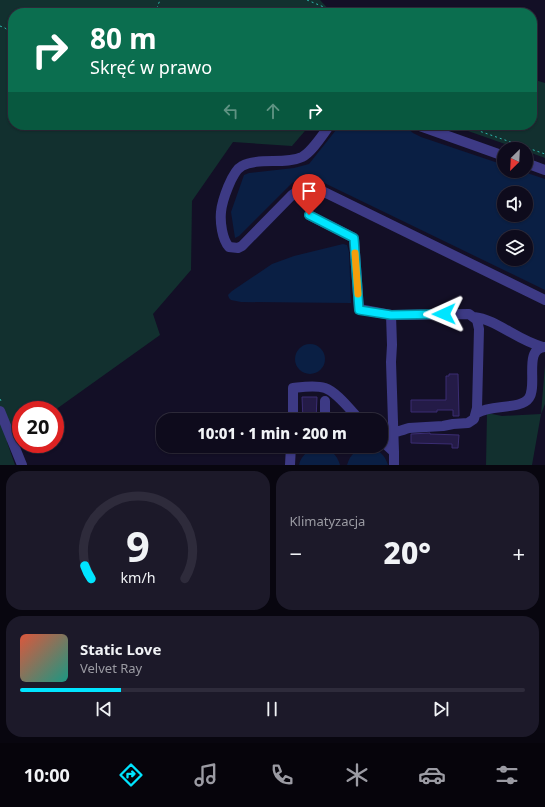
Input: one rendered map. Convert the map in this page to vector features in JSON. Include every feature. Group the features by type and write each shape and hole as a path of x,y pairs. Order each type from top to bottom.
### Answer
{"street":[{"path":"326,130 303,156 292,160 245,164 237,169 232,177 221,213 225,239 229,247 238,248 242,246 292,194 300,189 310,187 320,190 545,300"},
{"path":"431,130 497,154"},
{"path":"533,166 545,170"},
{"path":"309,215 354,238 359,310 391,315 469,314 487,321 524,341 544,347"},
{"path":"391,315 394,465"},
{"path":"388,435 414,427 468,423 474,419 477,413 479,329 477,320 474,317"},
{"path":"477,413 489,408 517,405 526,402 529,399 532,387 533,356 537,349 544,347"},
{"path":"293,413 293,388 311,386 322,387 330,390 352,413"},
{"path":"324,413 325,401"},
{"path":"0,411 22,465"},
{"path":"388,446 394,452"},
{"path":"290,465 291,453"}],"path":[{"path":"307,0 326,8"},
{"path":"476,130 545,154"}],"green space":[{"path":"0,0 320,0 327,8 8,8 8,130 306,130 292,146 233,142 192,201 191,270 153,314 160,335 64,404 64,401 12,401 12,439 7,442 15,465 0,465"},
{"path":"537,81 545,83 545,158 533,154 533,142 499,142 465,130 537,130"},
{"path":"545,365 545,404 541,414"},
{"path":"487,413 502,416 541,414 532,465 486,465"}],"water":[{"path":"336,130 410,130 421,137 497,163 497,178 533,178 533,175 545,179 545,290 312,177 292,183 239,236 235,238 231,212 244,175 249,173 294,168 309,164"},
{"path":"343,244 347,245 349,252 351,303 241,302 231,300 229,298 228,295 232,291 272,264 294,256"},
{"path":"310,344 321,348 325,359 321,370 310,374 299,370 295,359 299,348"},
{"path":"332,453 337,457 340,465 299,465 305,454"},
{"path":"354,453 381,453 388,465 347,465"}],"building":[{"path":"449,374 458,374 459,416 453,416 453,410 437,410 437,412 411,412 411,400 446,400 446,376 449,376"},
{"path":"302,397 317,397 316,413 303,413"},
{"path":"430,433 459,435 458,448 452,448 452,444 411,443 411,434"}],"slow traffic":[{"path":"355,253 358,294"}],"route":[{"path":"309,215 354,238 359,310 391,315 444,314"}]}
